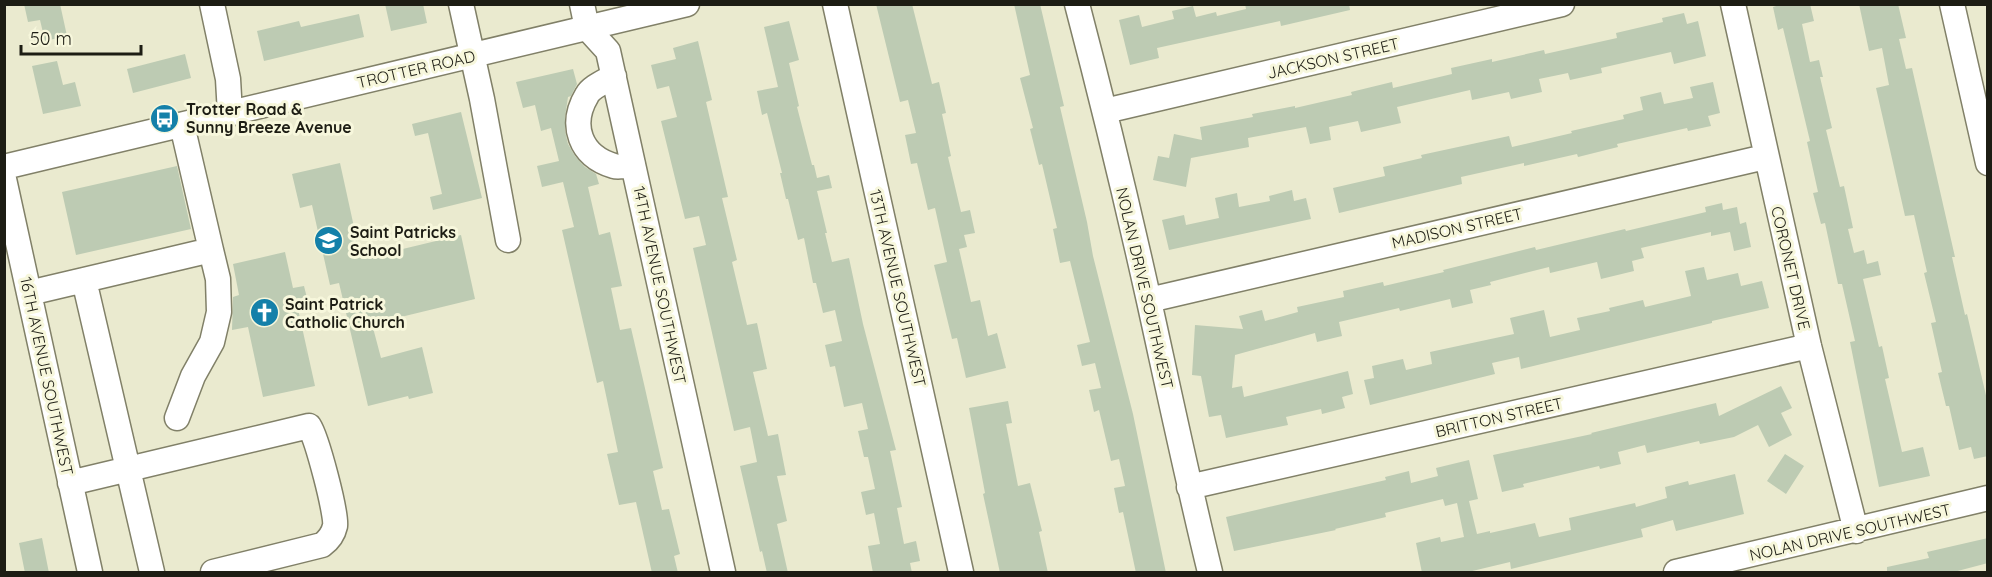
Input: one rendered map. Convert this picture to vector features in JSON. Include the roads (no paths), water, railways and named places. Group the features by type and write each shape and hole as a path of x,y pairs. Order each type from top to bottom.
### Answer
{"street":[{"path":"212,4 228,79 230,114"},
{"path":"461,4 508,240"},
{"path":"582,4 587,28"},
{"name":"TROTTER ROAD","path":"4,167 687,4"},
{"name":"13TH AVENUE SOUTHWEST","path":"835,4 961,573"},
{"name":"NOLAN DRIVE SOUTHWEST","path":"1077,4 1105,111 1210,573"},
{"name":"JACKSON STREET","path":"1105,111 1562,4"},
{"name":"CORONET DRIVE","path":"1733,4 1809,346 1856,531"},
{"path":"1952,4 1988,163"},
{"name":"14TH AVENUE SOUTHWEST","path":"587,28 608,51 723,573"},
{"path":"614,76 587,93 577,121 583,145 592,153 616,167 633,164"},
{"path":"177,418 193,376 212,342 219,312 218,279 182,125"},
{"name":"MADISON STREET","path":"1149,300 1766,157"},
{"name":"16TH AVENUE SOUTHWEST","path":"4,179 90,573"},
{"path":"29,293 212,250"},
{"path":"84,280 152,573"},
{"name":"BRITTON STREET","path":"1189,487 1809,346"},
{"path":"70,483 309,426 314,433 323,464 336,524 332,537 322,545 213,573"},
{"name":"NOLAN DRIVE SOUTHWEST","path":"1676,573 1988,498"}],"place":[{"name":"Trotter Road & Sunny Breeze Avenue","path":"165,118"},
{"name":"Saint Patricks School","path":"329,241"},
{"name":"Saint Patrick Catholic Church","path":"264,313"}]}
